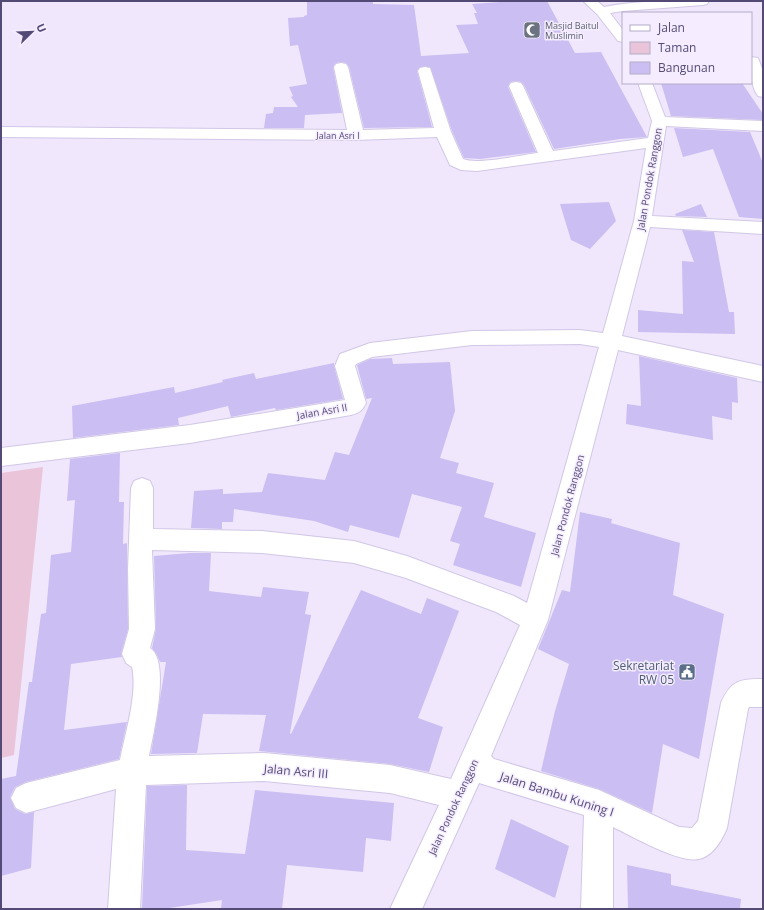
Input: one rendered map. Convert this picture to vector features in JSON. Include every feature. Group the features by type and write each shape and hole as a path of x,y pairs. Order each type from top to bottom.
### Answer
{"street":[{"path":"589,1 601,11 622,37"},
{"path":"601,11 623,7 703,1"},
{"path":"753,61 763,93"},
{"path":"341,67 356,135"},
{"path":"425,71 443,132 456,162 461,165 477,166 547,156 657,132 763,126"},
{"name":"Jalan Pondok Ranggon","path":"406,909 459,796 536,620 643,221 657,132 645,84"},
{"path":"516,86 547,156"},
{"name":"Jalan Asri I","path":"1,132 356,135 443,132"},
{"path":"643,221 763,228"},
{"name":"Jalan Asri II","path":"1,457 190,434 351,407 356,403 356,399 345,366 347,359 370,350 472,338 580,337 611,341"},
{"path":"611,341 763,374"},
{"path":"124,909 132,771 144,709 147,679 143,659 135,654 142,629 140,569 142,488"},
{"path":"141,539 262,542 354,552 407,567 506,604 536,620"},
{"name":"Jalan Bambu Kuning I","path":"475,760 486,771 599,805 678,842 699,844 712,828 735,704 743,693 763,693"},
{"name":"Jalan Asri III","path":"26,798 132,771 264,767 390,779 459,796"},
{"path":"597,909 599,805"}],"green space":[{"path":"43,467 14,755 1,758 1,473"}],"building":[{"path":"307,1 373,1 373,4 414,5 421,56 469,53 456,25 478,24 474,13 477,13 472,4 512,1 547,1 575,53 601,52 647,137 620,139 554,149 524,85 521,82 516,81 510,82 508,87 536,152 480,159 464,158 452,131 430,67 420,67 417,71 432,127 364,128 349,67 346,63 341,62 336,63 333,67 342,113 305,115 304,128 264,128 266,114 273,113 274,107 298,107 291,97 293,96 289,87 307,84 298,45 290,46 288,18 304,17 307,15"},
{"path":"661,84 743,84 763,114 763,120 671,116"},
{"path":"674,128 750,132 763,163 763,219 739,217 713,149 683,157"},
{"path":"609,202 616,221 590,249 571,240 560,204"},
{"path":"701,204 707,217 676,216 675,214"},
{"path":"682,230 714,232 729,312 734,312 735,334 638,332 638,310 683,314 682,261 694,262"},
{"path":"639,356 737,378 738,403 732,402 732,420 712,416 713,440 626,424 627,404 641,406"},
{"path":"392,358 393,364 450,362 455,411 440,458 459,463 456,473 494,483 484,517 536,533 521,587 453,565 460,544 450,541 462,507 412,494 399,538 350,525 348,532 314,521 234,509 233,522 222,522 222,529 191,528 194,491 223,489 223,494 262,492 268,473 325,480 335,452 349,455 372,398 366,399 357,365 370,359"},
{"path":"334,363 343,399 276,410 275,408 231,417 228,406 178,418 179,425 73,438 72,406 174,387 175,393 254,373 256,379"},
{"path":"120,453 119,502 124,502 123,544 127,543 128,629 121,654 122,657 71,664 64,730 127,722 119,759 26,782 15,787 10,797 15,809 25,814 34,812 31,868 1,876 1,779 16,776 29,682 32,682 41,614 46,613 51,555 71,552 75,500 67,501 70,459"},
{"path":"580,512 612,519 611,523 680,543 673,595 724,614 699,759 663,744 652,813 599,789 541,771 555,711 569,664 538,649 562,590 570,592"},
{"path":"211,553 209,591 261,597 263,587 309,592 305,614 311,615 291,734 361,590 421,614 427,598 459,611 418,718 443,727 429,772 390,764 259,751 266,715 203,714 197,753 151,754 166,662 160,662 152,648 156,629 154,556"},
{"path":"187,785 186,850 245,854 255,790 394,803 391,841 366,838 363,872 287,865 282,909 221,909 222,900 163,909 142,909 147,786"},
{"path":"511,819 569,846 555,898 495,869"},
{"path":"627,865 671,874 671,885 741,899 740,909 628,909"}],"place":[{"name":"Masjid Baitul Muslimin","path":"532,30"},
{"name":"Sekretariat RW 05","path":"687,672"}]}
